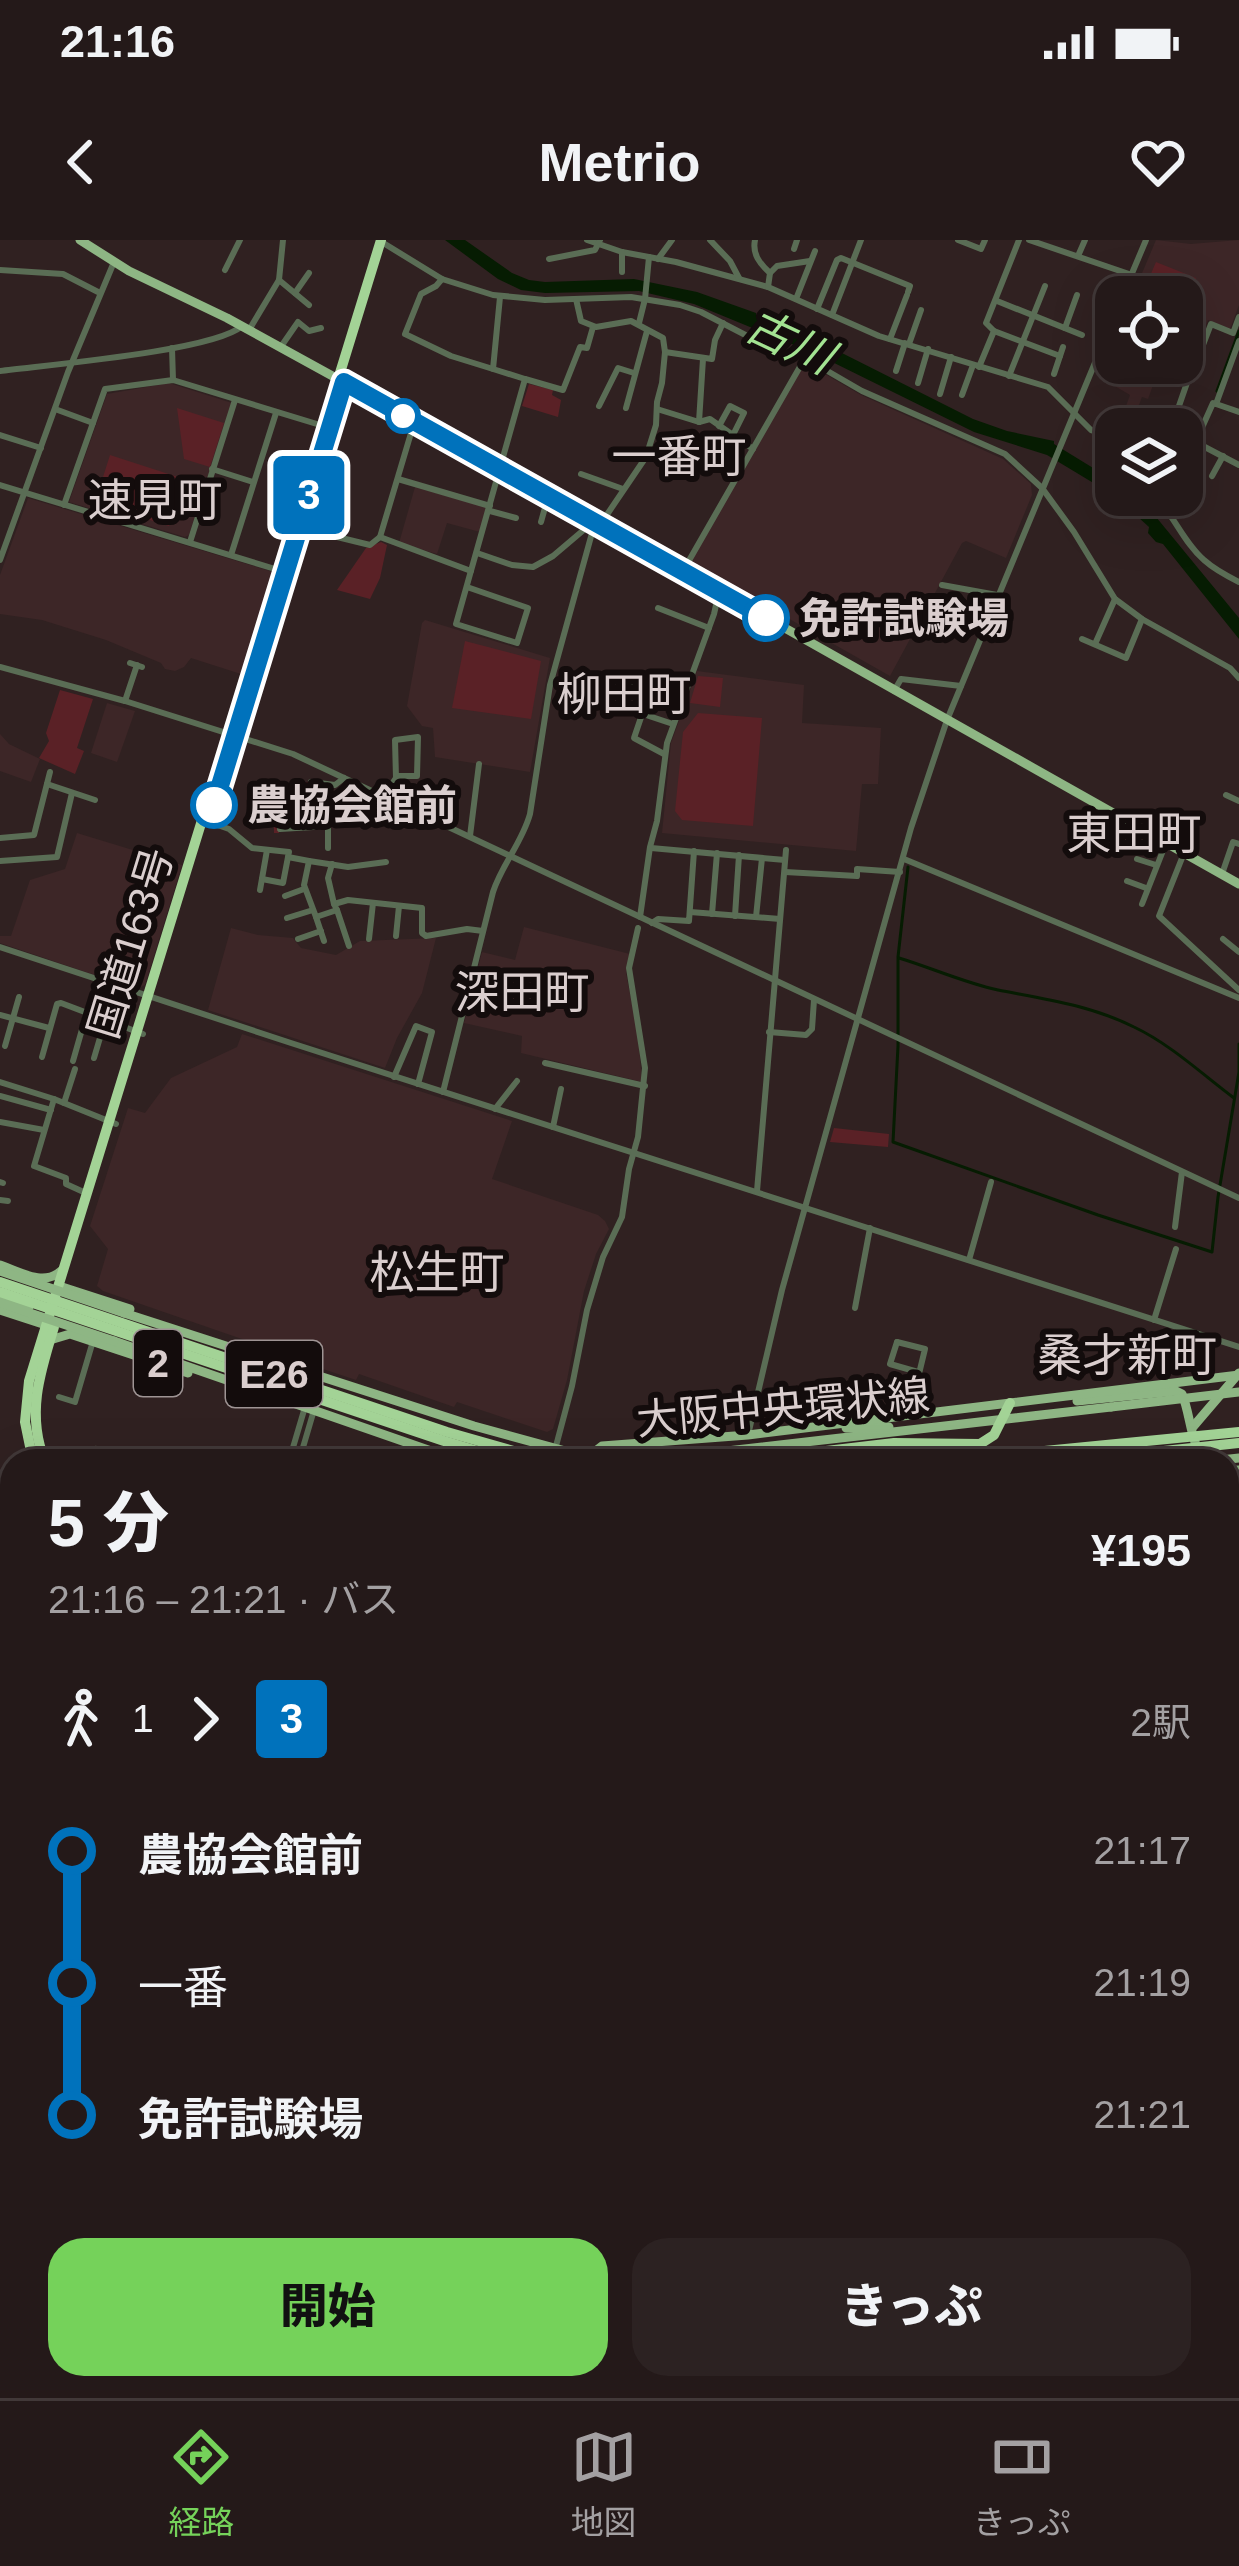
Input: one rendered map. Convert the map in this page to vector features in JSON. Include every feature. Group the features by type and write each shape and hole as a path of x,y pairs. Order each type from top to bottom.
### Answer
{"highway":[{"name":"国道163号","path":"282,571 297,535 383,241"},
{"name":"国道163号","path":"68,1268 327,428"},
{"name":"国道163号","path":"151,998 209,822 232,734"},
{"name":"国道163号","path":"34,1449 34,1400 88,1194 113,1123"},
{"name":"E26","path":"0,1295 504,1449"},
{"name":"E26","path":"0,1295 469,1449"},
{"name":"国道163号","path":"33,1449 25,1405 56,1310"},
{"path":"1003,1420 1010,1403"},
{"name":"2","path":"843,1449 894,1443 980,1444 994,1435 1003,1420"},
{"path":"1065,1449 1239,1432"},
{"path":"445,1442 465,1449"},
{"path":"1183,1449 1239,1443"}],"main road":[{"path":"80,240 548,495 1239,884"},
{"name":"2","path":"0,1268 44,1279 68,1268"},
{"name":"大阪中央環状線","path":"0,1268 532,1449"},
{"path":"68,1268 81,1293"},
{"name":"2","path":"233,1348 81,1293 56,1310 70,1334 268,1394"},
{"path":"0,1295 224,1352 231,1353 233,1348"},
{"path":"0,1295 38,1329 39,1352"},
{"name":"2","path":"0,1295 114,1341 424,1449"},
{"path":"27,1319 56,1310 200,1354 251,1388"},
{"path":"1174,1449 1238,1374"},
{"name":"2","path":"598,1449 1048,1400 1238,1374"},
{"path":"1048,1400 1088,1401 1176,1390 1183,1394 1197,1449"},
{"path":"315,1392 389,1418 397,1429 445,1449"},
{"name":"大阪中央環状線","path":"742,1449 1239,1392"},
{"path":"793,1429 930,1427"}],"street":[{"path":"225,270 240,240"},
{"path":"0,371 172,348 245,328 279,280 283,240"},
{"path":"586,240 768,286 890,339 1048,387 1095,431"},
{"path":"639,323 654,258 672,240"},
{"path":"710,240 739,278"},
{"path":"832,315 861,240"},
{"path":"958,240 981,249 986,240"},
{"path":"1019,240 986,323 1022,342 1061,352 1054,374"},
{"path":"1029,240 1132,275 1146,240"},
{"path":"1078,256 1085,240"},
{"path":"383,241 442,278 500,296 545,301 645,299 701,312 805,358 862,392 1005,454 1042,488 1114,599 1230,668 1239,678"},
{"path":"549,259 595,250 600,242"},
{"path":"751,243 770,273"},
{"path":"796,299 815,251"},
{"path":"622,252 622,272"},
{"path":"818,309 837,260 854,262 910,286 890,339"},
{"path":"768,286 776,266 811,261"},
{"path":"0,560 115,262"},
{"path":"0,270 63,274 100,293"},
{"path":"295,293 309,273"},
{"path":"442,278 421,294 405,334 451,356 563,390 580,347 587,348 593,326"},
{"path":"279,280 309,304"},
{"path":"1009,376 1045,286"},
{"path":"1065,328 1077,295"},
{"path":"493,369 500,296"},
{"path":"477,553 512,566 533,566 553,556 604,519 646,458 656,425 663,338 631,321 593,326 581,321 576,299"},
{"path":"995,300 1082,335"},
{"path":"896,371 921,310"},
{"path":"1203,344 1210,324 1233,334 1239,317"},
{"path":"280,348 298,322 309,331 321,328"},
{"path":"665,352 712,359 723,323"},
{"path":"626,408 647,331"},
{"path":"962,395 994,331"},
{"path":"1203,426 1239,341"},
{"path":"172,348 173,380"},
{"path":"918,383 928,350"},
{"path":"940,394 952,357"},
{"path":"682,571 805,358"},
{"path":"699,422 703,359"},
{"path":"748,1435 782,1290 911,828 947,720 1095,362"},
{"path":"599,406 618,368 634,373"},
{"path":"467,587 528,608 517,643 456,624 525,379"},
{"path":"64,505 105,389 173,380 327,428"},
{"path":"190,542 235,400"},
{"path":"1216,404 1239,412"},
{"path":"719,426 730,406 744,413 733,435"},
{"path":"55,409 93,423"},
{"path":"657,409 699,422 710,419 752,449"},
{"path":"231,555 276,413"},
{"path":"297,535 325,534 370,545 380,538 414,423"},
{"path":"0,435 41,448"},
{"path":"1203,444 1239,466"},
{"path":"1212,476 1223,456"},
{"path":"212,469 253,482"},
{"path":"581,474 624,490"},
{"path":"398,479 516,518"},
{"path":"0,485 282,571"},
{"path":"541,522 548,495"},
{"path":"1173,516 1203,560 1238,579"},
{"path":"443,1092 497,879 520,842 530,814 550,685 598,523"},
{"path":"380,538 472,571"},
{"path":"942,585 998,595"},
{"path":"640,917 664,754 719,592"},
{"path":"1095,644 1114,599"},
{"path":"658,608 709,628"},
{"path":"1082,639 1126,658 1142,619"},
{"path":"125,701 136,665"},
{"path":"0,667 293,754 1239,1198"},
{"path":"662,673 688,682"},
{"path":"606,674 682,698"},
{"path":"894,691 901,680 961,686"},
{"path":"651,688 634,737 664,754"},
{"path":"643,713 673,724"},
{"path":"384,796 396,776 395,740 418,737 417,776 396,776"},
{"path":"470,836 479,764"},
{"path":"0,838 34,835 50,772"},
{"path":"280,829 313,826 311,782 335,785 344,778"},
{"path":"47,784 94,800"},
{"path":"328,784 328,848"},
{"path":"0,861 57,857 73,793"},
{"path":"1226,795 1239,801"},
{"path":"209,822 229,829 252,848 289,852 284,883 262,879"},
{"path":"1222,874 1234,842 1239,844"},
{"path":"1142,904 1166,843"},
{"path":"650,848 785,860"},
{"path":"260,890 268,850"},
{"path":"757,1191 786,850"},
{"path":"652,923 658,919 689,921 694,851"},
{"path":"712,914 717,853"},
{"path":"1184,854 1159,916 1239,994"},
{"path":"735,916 739,855"},
{"path":"288,857 348,867 386,862"},
{"path":"757,917 762,858"},
{"path":"1137,859 1157,866"},
{"path":"904,860 1239,994"},
{"path":"309,861 305,888 324,941"},
{"path":"332,865 328,878 349,946"},
{"path":"784,872 857,876 857,868 900,872"},
{"path":"1127,881 1148,889"},
{"path":"285,896 305,888"},
{"path":"287,918 348,900 422,908 426,936 467,928 483,932"},
{"path":"369,939 373,903"},
{"path":"396,936 399,906"},
{"path":"690,913 780,919"},
{"path":"556,1449 586,1310 622,1217 645,1086 629,971 638,928"},
{"path":"298,939 321,931"},
{"path":"1223,939 1238,949"},
{"path":"0,947 1239,1346"},
{"path":"5,1046 19,997"},
{"path":"770,1032 806,1035 812,1028 814,998"},
{"path":"42,1057 61,1003 140,1033"},
{"path":"64,1103 87,1011"},
{"path":"0,1015 50,1028"},
{"path":"94,1058 105,1019"},
{"path":"394,1077 416,1027 432,1032 418,1084"},
{"path":"545,1063 645,1086"},
{"path":"495,1109 517,1081"},
{"path":"0,1082 113,1123"},
{"path":"553,1127 561,1089"},
{"path":"0,1096 51,1110"},
{"path":"54,1099 34,1166 65,1178 66,1184 88,1194"},
{"path":"0,1122 45,1130"},
{"path":"60,1176 65,1161"},
{"path":"1175,1227 1182,1172"},
{"path":"969,1260 991,1182"},
{"path":"855,1308 870,1228"},
{"path":"1154,1320 1176,1249"},
{"path":"909,1415 925,1349 897,1340 890,1364 919,1372"},
{"path":"59,1397 75,1402 93,1341"},
{"path":"294,1449 320,1377"},
{"path":"76,1398 88,1402"},
{"path":"301,1449 309,1410"}],"shaded area":[{"path":"1156,240 1191,244 1239,240 1239,305 1230,329 1208,320 1203,332 1203,276 1141,276"},
{"path":"1156,262 1191,276 1150,276"},
{"path":"806,363 861,395 1003,459 1031,484 1032,495 1006,558 962,543 890,676 699,565 687,566"},
{"path":"169,383 232,403 189,535 69,502 107,394"},
{"path":"529,384 553,390 552,395 561,400 558,417 522,406"},
{"path":"1111,384 1153,384 1148,399 1142,397 1138,408 1126,406 1130,395"},
{"path":"177,408 224,423 210,467 184,459"},
{"path":"110,455 184,479 169,526 99,504"},
{"path":"415,487 485,507 480,532 447,523 437,554 399,543"},
{"path":"28,498 273,572 241,674 191,658 175,671 165,669 161,663 106,640 42,620 0,614 0,575"},
{"path":"381,542 387,545 370,599 337,590 366,548"},
{"path":"425,620 550,658 530,772 435,757 433,728 422,726 407,706"},
{"path":"465,641 541,661 531,719 452,708"},
{"path":"697,671 804,685 802,723 881,728 878,784 862,784 856,851 662,833 671,743"},
{"path":"698,676 723,678 720,707 690,703"},
{"path":"60,690 93,699 77,748 84,751 75,774 39,758 49,741 46,733"},
{"path":"107,703 135,711 117,762 91,753"},
{"path":"698,713 762,718 753,826 682,820 675,811 683,732"},
{"path":"0,734 9,744 40,759 31,782 0,771"},
{"path":"309,782 309,814 279,816 279,833 274,833 273,790"},
{"path":"77,833 182,865 145,985 136,989 0,943 0,936 11,936 30,880 65,869"},
{"path":"524,927 630,954 626,973 642,1082 521,1053 522,1036 464,1023 482,952 515,960"},
{"path":"231,928 293,938 301,948 336,955 360,941 436,938 422,993 385,1068 208,1010"},
{"path":"242,1034 512,1121 492,1179 605,1221 609,1229 584,1291 553,1429 547,1432 457,1402 454,1407 359,1374 356,1380 299,1361 300,1355 97,1286 108,1249 90,1226 128,1108 145,1113 171,1078 237,1047"},
{"path":"834,1128 889,1134 888,1147 830,1142"}],"water":[{"name":"古川","path":"445,240 465,240 529,280 634,279 697,292 756,313 973,419 1054,441 1095,469 1095,484 1047,455 974,432 816,354 694,304 639,291 521,290"},
{"path":"1137,516 1155,516 1239,618 1239,639 1163,544 1148,533 1149,527"}],"waterway":[{"path":"1217,391 1239,331"},
{"path":"908,867 898,957 893,1142 1212,1252 1239,1072 1239,1044"},
{"path":"899,958 986,987 1117,1019 1160,1042 1234,1098"}],"bus line":[{"name":"3","path":"214,805 344,382 766,618"}],"place":[{"name":"免許試験場","path":"766,618"},
{"name":"農協会館前","path":"214,805"}],"district":[{"name":"一番町","path":"679,456"},
{"name":"速見町","path":"155,500"},
{"name":"柳田町","path":"624,694"},
{"name":"東田町","path":"1134,833"},
{"name":"深田町","path":"522,992"},
{"name":"松生町","path":"437,1272"},
{"name":"桑才新町","path":"1127,1355"}]}
